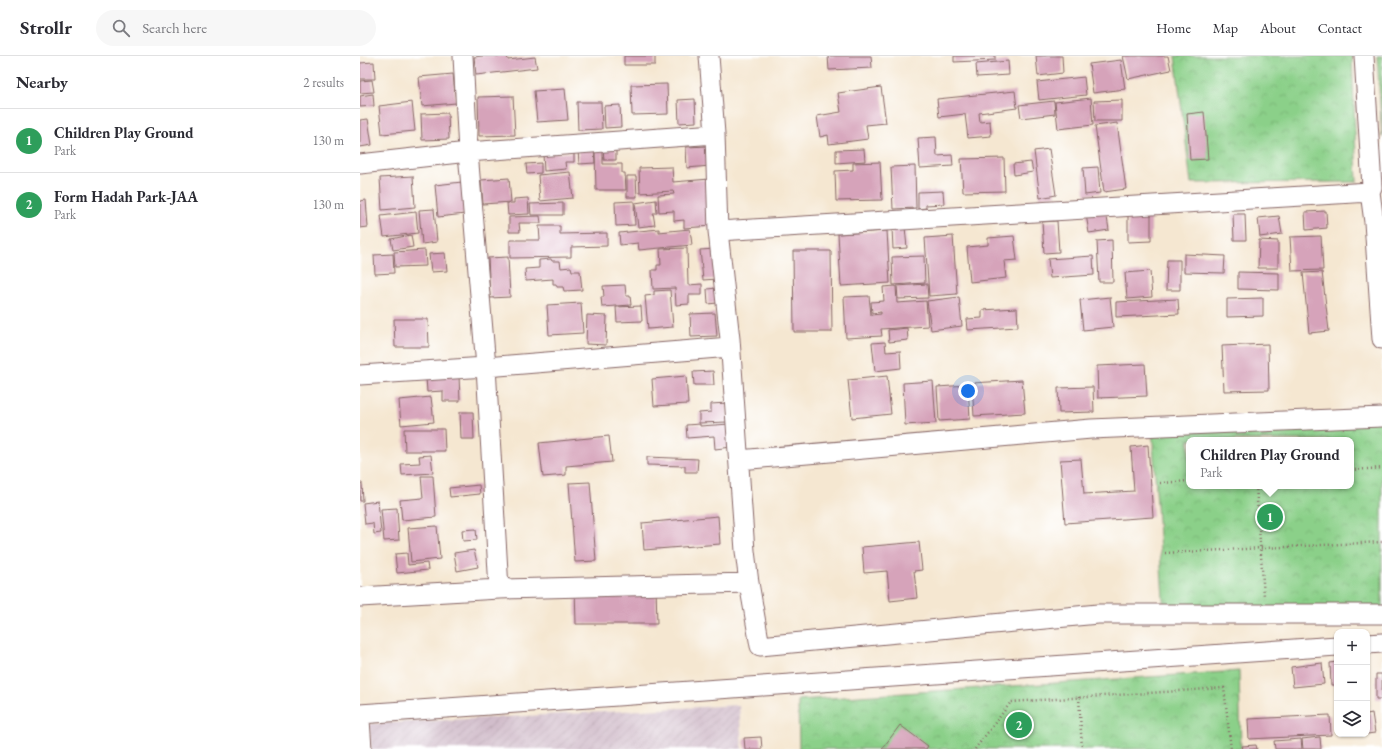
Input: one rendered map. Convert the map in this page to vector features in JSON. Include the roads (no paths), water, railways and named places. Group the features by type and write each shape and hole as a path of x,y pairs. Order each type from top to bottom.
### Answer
{"street":[{"path":"463,56 468,152 486,367 499,590"},
{"path":"709,56 715,134 718,231 730,347 749,583 760,646 1098,614 1382,614"},
{"path":"1364,56 1372,187 1370,192 1374,222 1382,339"},
{"path":"360,164 468,152 715,134"},
{"path":"718,231 1370,192"},
{"path":"360,375 486,367 730,347"},
{"path":"739,460 1091,430 1382,417"},
{"path":"360,597 499,590 749,583"},
{"path":"1370,644 1382,643"},
{"path":"360,714 1334,646"},
{"path":"360,720 362,749"}],"place":[{"name":"Children Play Ground","path":"1270,517"},
{"name":"Form Hadah Park-JAA","path":"1019,725"}]}
